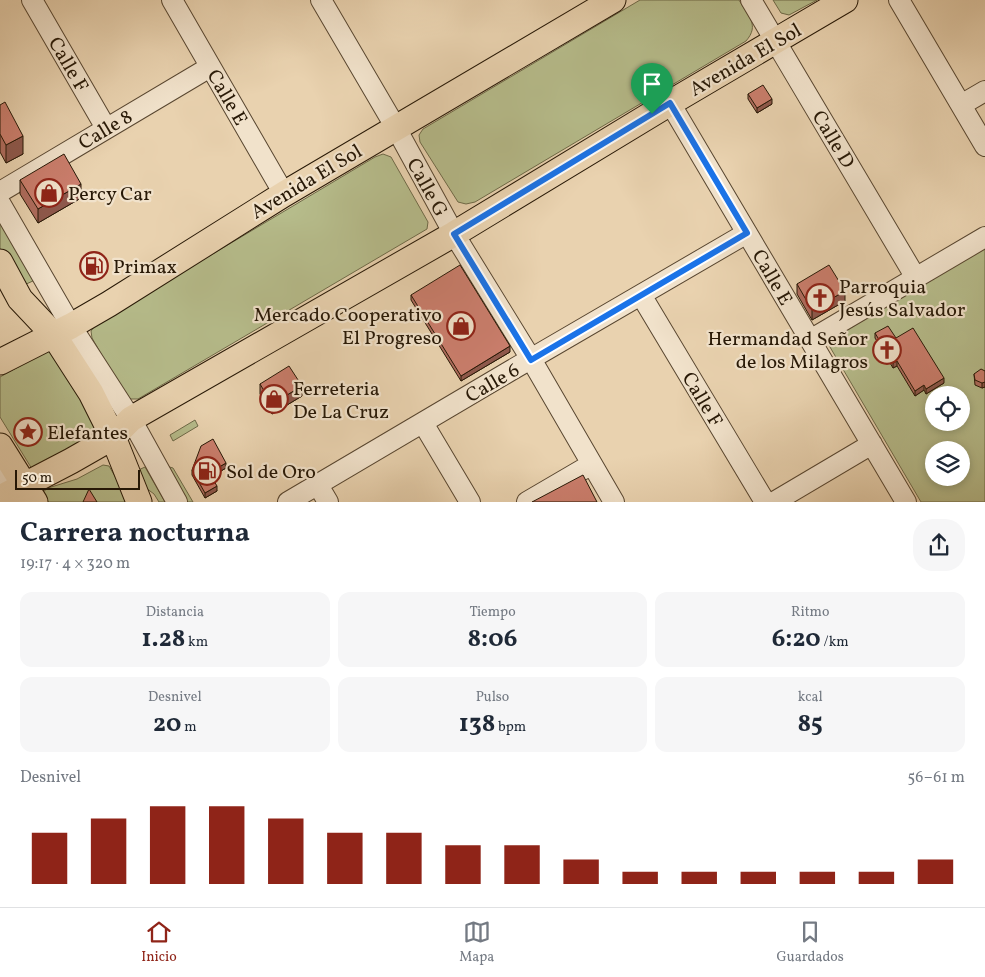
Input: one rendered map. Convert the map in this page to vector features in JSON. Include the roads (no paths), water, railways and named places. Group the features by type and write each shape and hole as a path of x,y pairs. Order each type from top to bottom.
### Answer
{"main road":[{"name":"Avenida El Sol","path":"13,494 113,438 131,419 454,234 845,0"},
{"name":"Avenida El Sol","path":"0,362 109,304 284,194 610,1"},
{"path":"0,262 20,299 62,330 113,438 139,502"},
{"path":"0,446 13,494"}],"street":[{"name":"Calle F","path":"32,0 106,128"},
{"name":"Calle E","path":"172,0 284,194"},
{"name":"Calle G","path":"321,0 396,128 454,234 531,360 614,502"},
{"name":"Calle D","path":"751,0 916,278"},
{"path":"899,0 985,146"},
{"name":"Calle 8","path":"0,192 210,67"},
{"path":"961,105 985,91"},
{"name":"Calle E","path":"670,103 906,502"},
{"path":"0,203 62,330 131,419 177,502"},
{"name":"Calle 6","path":"288,502 747,233"},
{"path":"810,340 985,237"},
{"name":"Calle F","path":"641,295 765,502"},
{"path":"423,423 470,502"},
{"path":"774,502 872,444"},
{"path":"526,502 592,464"},
{"path":"318,485 328,502"}],"place":[{"name":"Percy Car","path":"49,193"},
{"name":"Primax","path":"94,266"},
{"name":"Parroquia Jesús Salvador","path":"820,298"},
{"name":"Mercado Cooperativo El Progreso","path":"461,326"},
{"name":"Hermandad Señor de los Milagros","path":"887,350"},
{"name":"Ferreteria De La Cruz","path":"274,399"},
{"name":"Elefantes","path":"28,432"},
{"name":"Sol de Oro","path":"207,471"}]}
